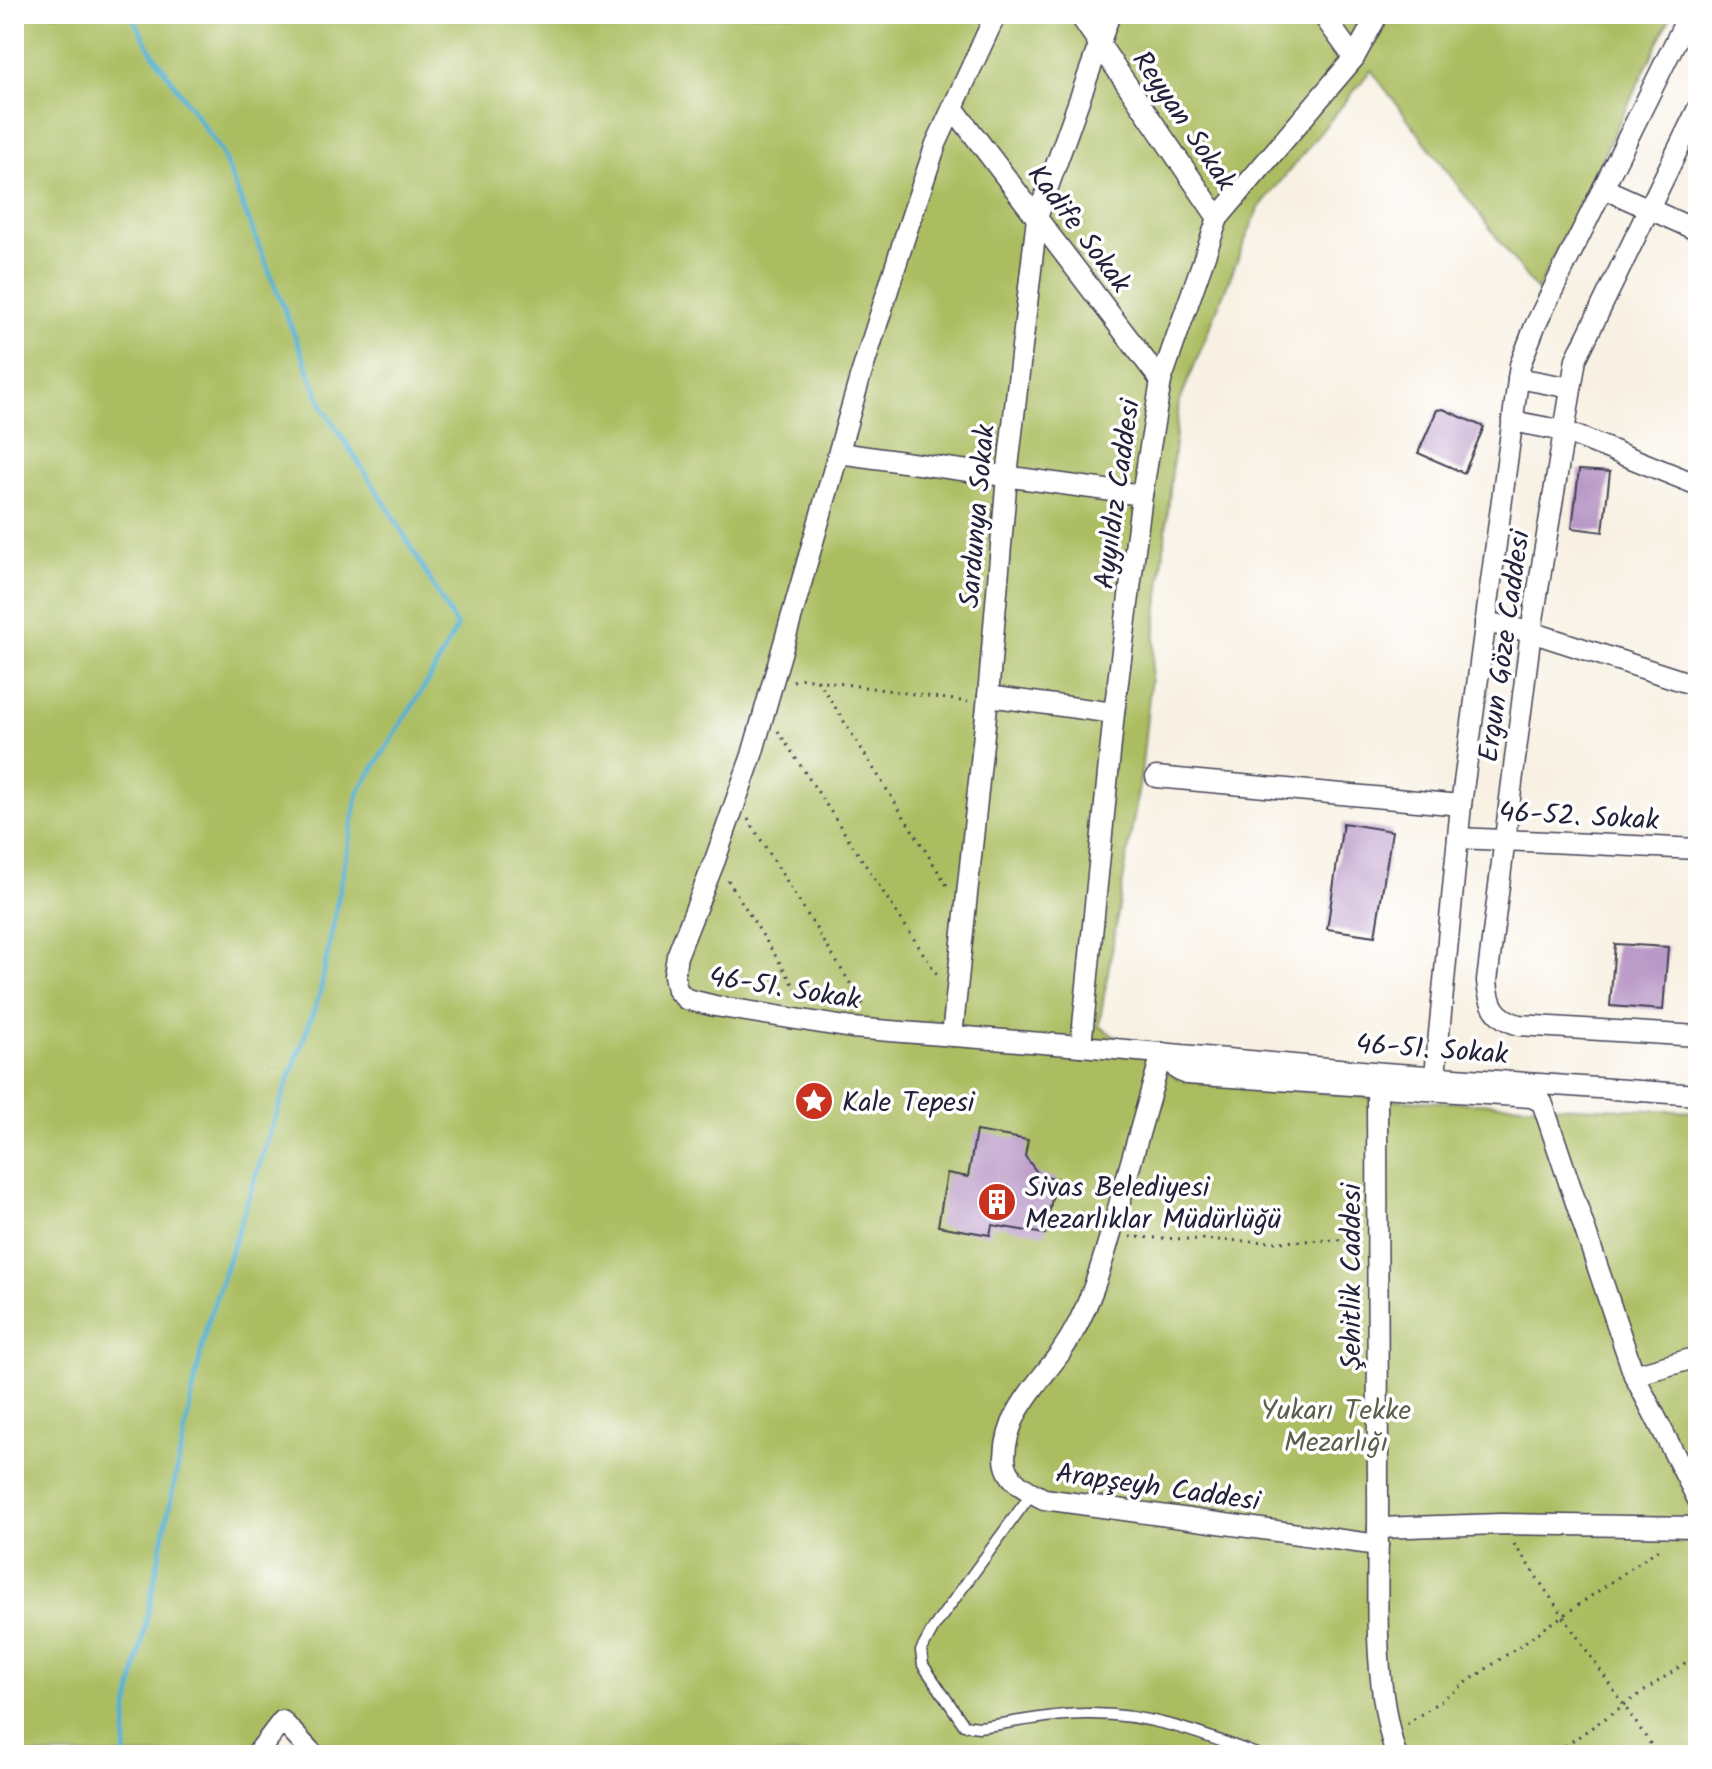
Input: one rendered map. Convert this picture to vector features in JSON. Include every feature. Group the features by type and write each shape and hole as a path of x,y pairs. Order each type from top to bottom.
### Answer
{"street":[{"path":"715,860 767,704 839,453 912,216 936,144 996,14"},
{"name":"Reyyan Sokak","path":"1079,14 1218,218"},
{"name":"Sardunya Sokak","path":"952,1036 988,701 1007,476 1037,218 1110,14"},
{"path":"1322,14 1354,58"},
{"name":"Ayyıldız Caddesi","path":"1081,1046 1114,713 1142,495 1161,381 1218,218 1354,58 1378,14"},
{"name":"Ergun Göze Caddesi","path":"1435,1075 1461,805 1523,356 1603,188 1689,29"},
{"name":"Ergun Göze Caddesi","path":"1698,108 1576,359 1531,632 1487,981 1488,997 1497,1016 1519,1025 1698,1036"},
{"name":"Kadife Sokak","path":"954,109 1161,381"},
{"path":"1603,188 1698,231"},
{"path":"1518,378 1571,388"},
{"path":"1512,421 1564,431 1698,485"},
{"path":"839,453 1142,495"},
{"path":"1485,622 1531,632 1698,686"},
{"path":"988,701 1114,713"},
{"path":"1156,777 1461,805"},
{"name":"46-52. Sokak","path":"1458,838 1698,849"},
{"name":"46-51. Sokak","path":"715,860 675,968 677,990 686,999 817,1023 878,1030 1384,1073 1698,1095"},
{"name":"46-51. Sokak","path":"1162,1053 1186,1074 1531,1097 1542,1102 1634,1375"},
{"name":"Arapşeyh Caddesi","path":"1162,1053 1095,1289 1062,1350 1032,1386 1012,1420 1005,1459 1009,1473 1019,1486 1044,1499 1378,1536 1500,1524 1698,1527"},
{"name":"Şehitlik Caddesi","path":"1377,1086 1376,1630 1393,1745"},
{"path":"1698,1357 1634,1375 1698,1500"},
{"path":"256,1755 282,1721 314,1755"}],"lane":[{"path":"1032,1493 934,1627 921,1651 923,1665 964,1725 979,1727 1084,1713 1145,1718 1200,1733 1259,1755"}],"path":[{"path":"955,1003 767,704 796,679 988,701"},
{"path":"818,680 948,888"},
{"path":"736,800 878,1030"},
{"path":"715,860 817,1023"},
{"path":"1110,1235 1274,1242 1379,1238"},
{"path":"1500,1524 1658,1755"},
{"path":"1393,1745 1665,1545"},
{"path":"1552,1755 1698,1654"}],"green space":[{"name":"Yukarı Tekke Mezarlığı","path":"14,14 1672,14 1537,291 1371,70 1258,209 1179,403 1141,774 1099,1026 1179,1079 1400,1100 1698,1112 1698,1755 333,1755 287,1709 248,1755 14,1755"}],"building":[{"path":"1443,409 1484,427 1464,473 1418,453 1437,410"},
{"path":"1579,470 1610,472 1603,532 1572,528"},
{"path":"1343,823 1392,831 1375,936 1327,929"},
{"path":"1615,944 1668,947 1663,1010 1610,1006"},
{"name":"Sivas Belediyesi Mezarlıklar Müdürlüğü","path":"976,1131 1028,1140 1025,1156 1039,1175 1056,1178 1045,1234 992,1225 990,1235 938,1226 947,1173 968,1177"}],"waterway":[{"path":"125,1755 127,1714 206,1328 270,1132 320,993 358,793 431,676 457,627 392,514 324,409 221,151 150,49 131,14"}],"place":[{"name":"Kale Tepesi","path":"814,1101"},
{"name":"Sivas Belediyesi Mezarlıklar Müdürlüğü","path":"997,1202"}]}
